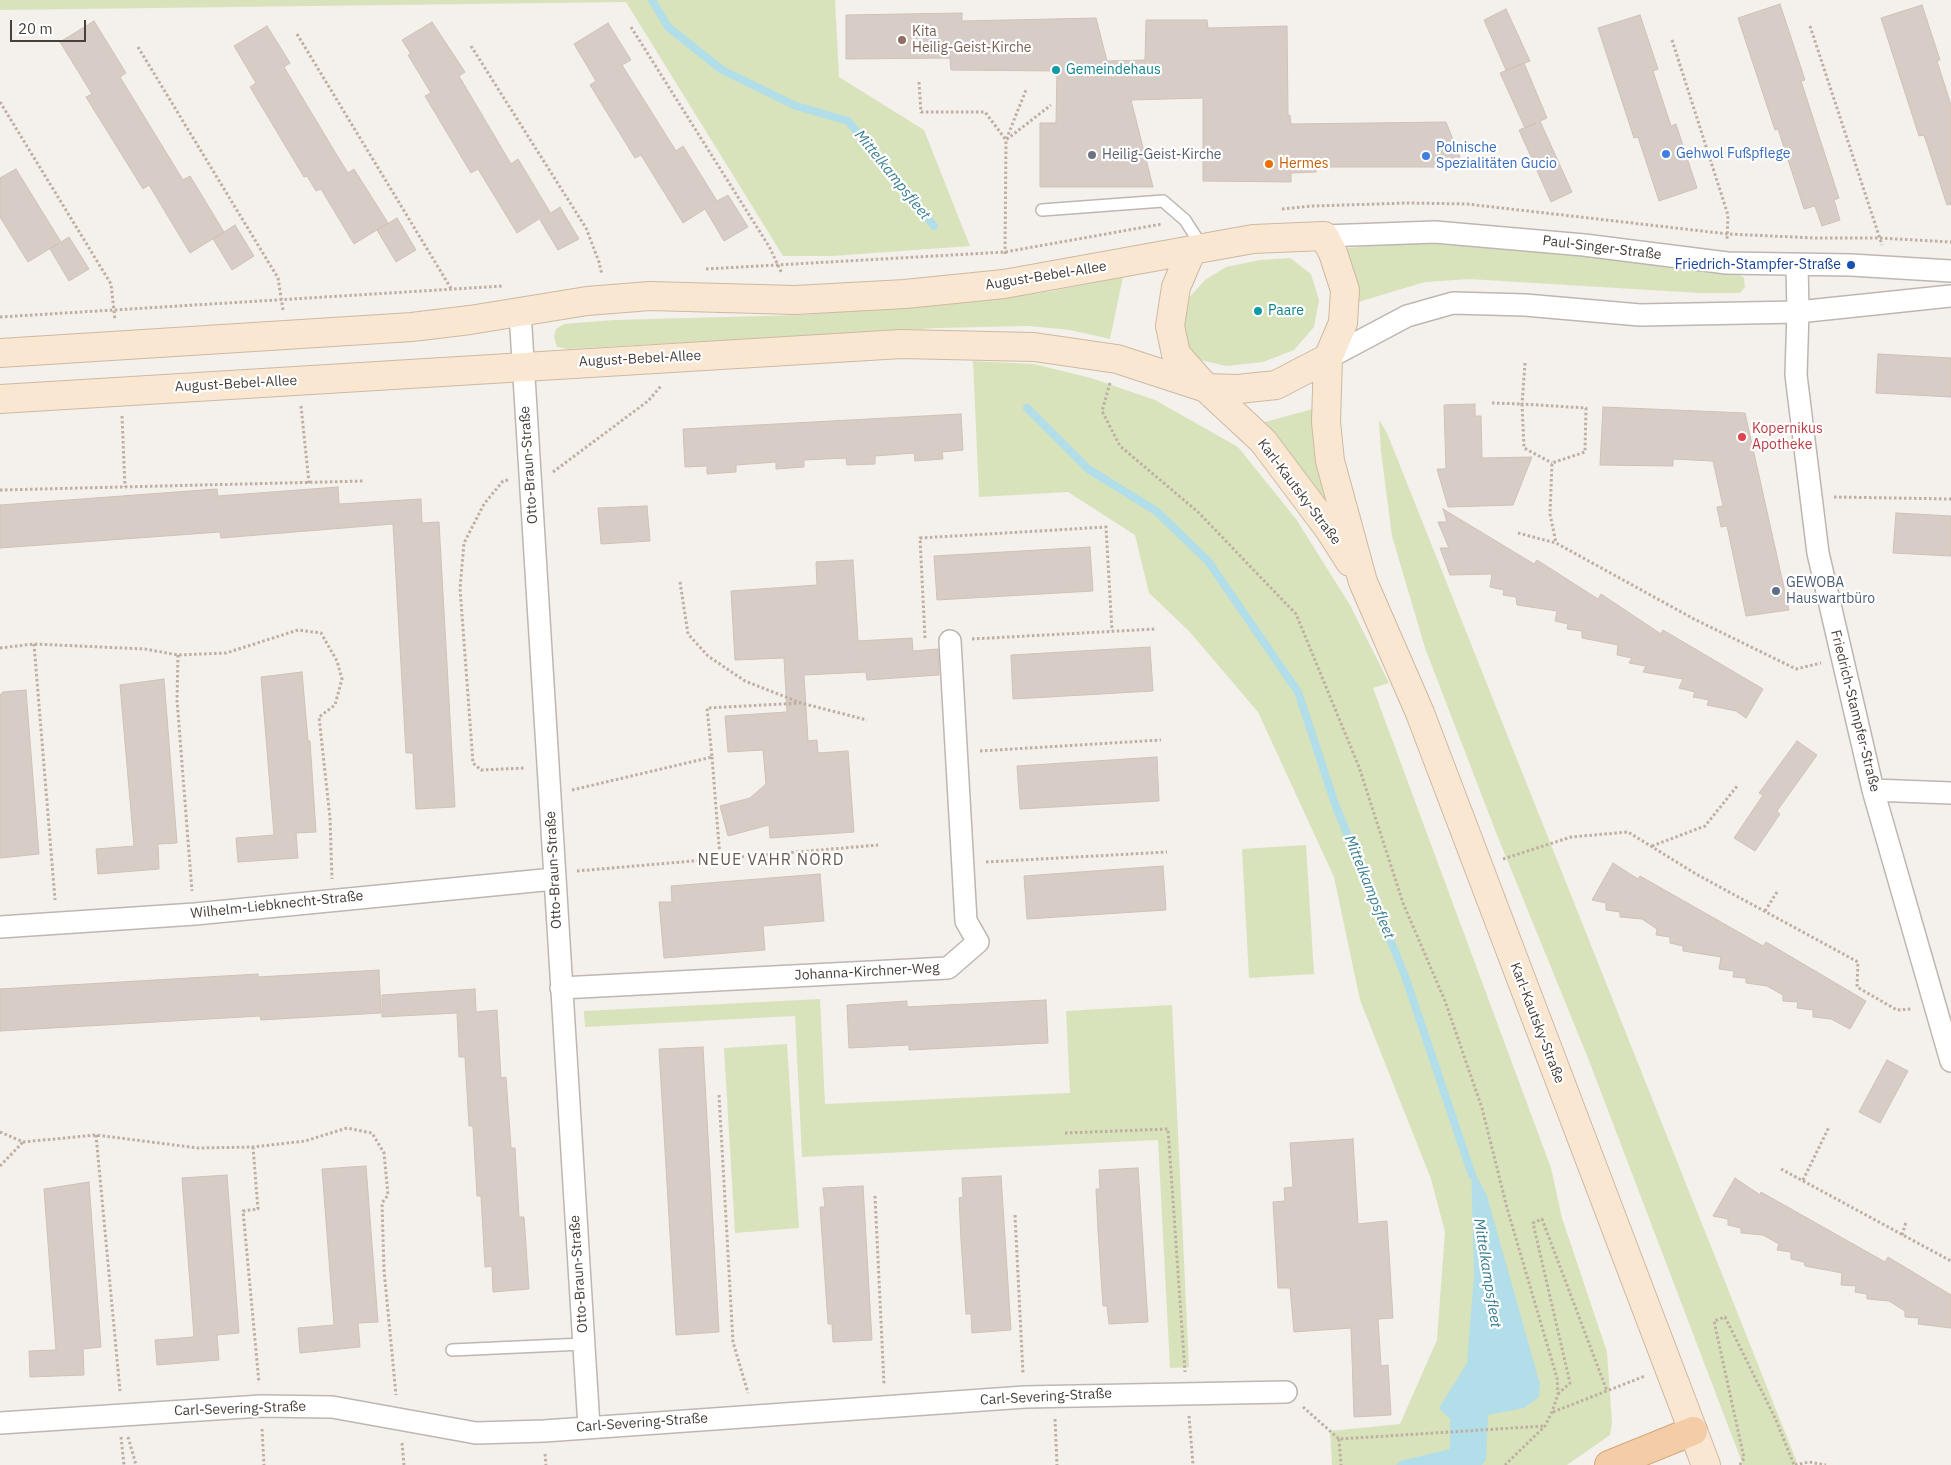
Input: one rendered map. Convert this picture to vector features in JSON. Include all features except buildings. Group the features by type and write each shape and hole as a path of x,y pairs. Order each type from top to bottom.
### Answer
{"main road":[{"path":"1609,1465 1693,1431"}],"street":[{"name":"Paul-Singer-Straße","path":"1253,239 1435,232 1574,244 1727,263 1888,267 1951,271"},
{"name":"Karl-Kautsky-Straße","path":"1324,236 1333,253 1345,290 1343,322 1328,358 1326,422 1330,461 1363,582 1420,713 1706,1465"},
{"name":"August-Bebel-Allee","path":"0,353 412,327 470,320 586,301 650,296 795,300 905,294 1004,284 1253,239"},
{"name":"Karl-Kautsky-Straße","path":"1197,250 1176,287 1170,326 1176,354 1206,388 1262,441 1329,529 1363,582"},
{"name":"Friedrich-Stampfer-Straße","path":"1797,264 1796,376 1818,553 1841,659 1873,790 1951,1060"},
{"path":"1328,358 1407,316 1453,303 1525,305 1640,315 1798,312 1951,296"},
{"name":"Otto-Braun-Straße","path":"520,312 589,1427"},
{"name":"August-Bebel-Allee","path":"0,399 901,344 1034,348 1118,359 1206,388 1238,389 1276,385 1328,358"},
{"name":"Johanna-Kirchner-Weg","path":"561,988 948,968 978,942 966,921 950,641"},
{"path":"1873,790 1951,793"},
{"name":"Wilhelm-Liebknecht-Straße","path":"0,927 195,914 554,879"},
{"name":"Carl-Severing-Straße","path":"0,1424 122,1414 261,1406 332,1407 476,1434 544,1431 1025,1397 1187,1392 1286,1392"}],"lane":[{"path":"1042,210 1163,201 1184,220 1197,250"},
{"path":"452,1350 583,1344"}],"path":[{"path":"1810,26 1888,267"},
{"path":"631,27 777,263 795,300"},
{"path":"297,34 470,320"},
{"path":"1672,40 1728,214 1727,263"},
{"path":"472,46 586,228 599,262 602,277"},
{"path":"138,47 278,278 287,335"},
{"path":"919,82 921,112 985,112 1006,140"},
{"path":"1004,284 1006,140 1026,90"},
{"path":"0,102 111,284 118,345"},
{"path":"1006,140 1051,105"},
{"path":"1273,210 1351,204 1467,204 1728,234 1951,242"},
{"path":"699,269 777,263 1005,252 1184,220"},
{"path":"593,278 612,276"},
{"path":"0,317 508,285"},
{"path":"548,766 481,770 473,763 460,588 464,543 484,504 503,481 530,478 557,471 648,401 688,356"},
{"path":"1118,359 1102,411 1120,446 1198,512 1296,614 1360,767 1403,903 1445,1001 1482,1108 1507,1208 1557,1378 1558,1394 1545,1426 1506,1465"},
{"path":"1492,403 1522,404 1586,408 1585,452 1552,463 1524,448 1522,404 1525,363"},
{"path":"299,380 308,484"},
{"path":"121,391 126,487"},
{"path":"1552,463 1550,514 1556,543"},
{"path":"0,490 308,484 364,481"},
{"path":"1811,496 1951,498"},
{"path":"1112,631 1106,527 920,538 926,642 1155,629"},
{"path":"1518,533 1556,543 1694,619 1796,668 1841,659"},
{"path":"680,582 688,634 708,656 745,681 801,703 866,720"},
{"path":"0,648 34,644 145,649 178,655 226,653 298,630 320,632 337,661 342,679 335,705 319,717 330,818 333,900"},
{"path":"34,644 57,923"},
{"path":"178,655 177,710 188,868 195,914"},
{"path":"720,858 707,708 801,703"},
{"path":"956,753 1160,740"},
{"path":"550,795 712,758"},
{"path":"1652,846 1705,826 1738,785"},
{"path":"1478,867 1571,837 1628,832 1858,962 1857,987 1896,1010 1935,1006"},
{"path":"554,879 580,870 878,845"},
{"path":"963,863 1167,852"},
{"path":"1765,911 1777,892"},
{"path":"719,1095 733,1342 754,1415"},
{"path":"1803,1180 1829,1127"},
{"path":"0,1132 23,1142 96,1135 198,1148 253,1147 305,1141 347,1128 372,1133 384,1153 388,1195 382,1203 384,1270 398,1420"},
{"path":"1065,1133 1168,1129 1193,1465"},
{"path":"96,1135 122,1414"},
{"path":"0,1166 23,1142"},
{"path":"253,1147 258,1209 243,1211 261,1406 264,1465"},
{"path":"1781,1169 1951,1261"},
{"path":"875,1196 885,1407"},
{"path":"1015,1215 1025,1397"},
{"path":"1558,1394 1570,1383 1533,1222 1542,1219 1606,1391"},
{"path":"1902,1235 1906,1222"},
{"path":"1740,1465 1744,1458 1714,1321 1725,1317 1776,1420 1794,1465 1809,1462 1826,1465"},
{"path":"1552,1412 1668,1368"},
{"path":"1286,1392 1339,1438 1545,1426"},
{"path":"1053,1396 1057,1465"},
{"path":"1339,1438 1341,1465"}],"green space":[{"path":"0,0 835,0 839,77 924,130 970,246 833,256 783,256 626,2 0,10"},
{"path":"1405,242 1537,249 1677,269 1737,273 1744,278 1745,287 1740,293 1699,293 1469,279 1425,282 1355,303 1341,249"},
{"path":"1290,258 1311,274 1319,300 1314,327 1294,350 1263,362 1226,366 1200,360 1184,345 1182,319 1186,301 1205,280 1226,267 1260,260"},
{"path":"1123,277 1110,339 1070,330 1029,326 938,328 568,349 557,347 554,337 556,329 564,324 614,320 801,315 995,299 1052,291"},
{"path":"973,361 1034,364 1091,378 1155,400 1238,447 1296,519 1350,605 1389,683 1373,688 1551,1168 1562,1218 1607,1352 1612,1423 1610,1435 1567,1465 1332,1465 1330,1431 1400,1424 1437,1340 1445,1232 1431,1179 1360,1000 1334,877 1258,712 1189,631 1149,593 1135,535 1068,492 979,497"},
{"path":"1316,408 1337,518 1258,424"},
{"path":"1379,420 1387,433 1798,1465 1743,1465 1588,1058 1497,835 1425,648 1392,536 1381,452"},
{"path":"1306,845 1314,974 1249,978 1242,849"},
{"path":"820,999 825,1104 1070,1093 1066,1011 1172,1005 1189,1367 1170,1368 1158,1140 802,1157 795,1016 585,1027 584,1011"},
{"path":"787,1044 799,1228 735,1233 724,1048"}],"water":[{"path":"1471,1165 1487,1196 1540,1384 1539,1397 1524,1408 1488,1415 1486,1460 1482,1465 1396,1465 1400,1461 1450,1449 1450,1419 1439,1408 1467,1363 1474,1275"}],"waterway":[{"name":"Mittelkampsfleet","path":"652,0 668,27 722,70 796,106 848,121 934,226"},
{"name":"Mittelkampsfleet","path":"1027,408 1088,469 1156,511 1208,561 1298,692 1335,804 1405,976 1472,1175"}],"place":[{"name":"Kita Heilig-Geist-Kirche","path":"902,40"},
{"name":"Gemeindehaus","path":"1056,70"},
{"name":"Gehwol Fußpflege","path":"1666,154"},
{"name":"Heilig-Geist-Kirche","path":"1092,155"},
{"name":"Polnische Spezialitäten Gucio","path":"1426,156"},
{"name":"Hermes","path":"1269,164"},
{"name":"Friedrich-Stampfer-Straße","path":"1851,265"},
{"name":"Paare","path":"1258,311"},
{"name":"Kopernikus Apotheke","path":"1742,437"},
{"name":"GEWOBA Hauswartbüro","path":"1776,591"}],"district":[{"name":"NEUE VAHR NORD","path":"771,860"}]}
